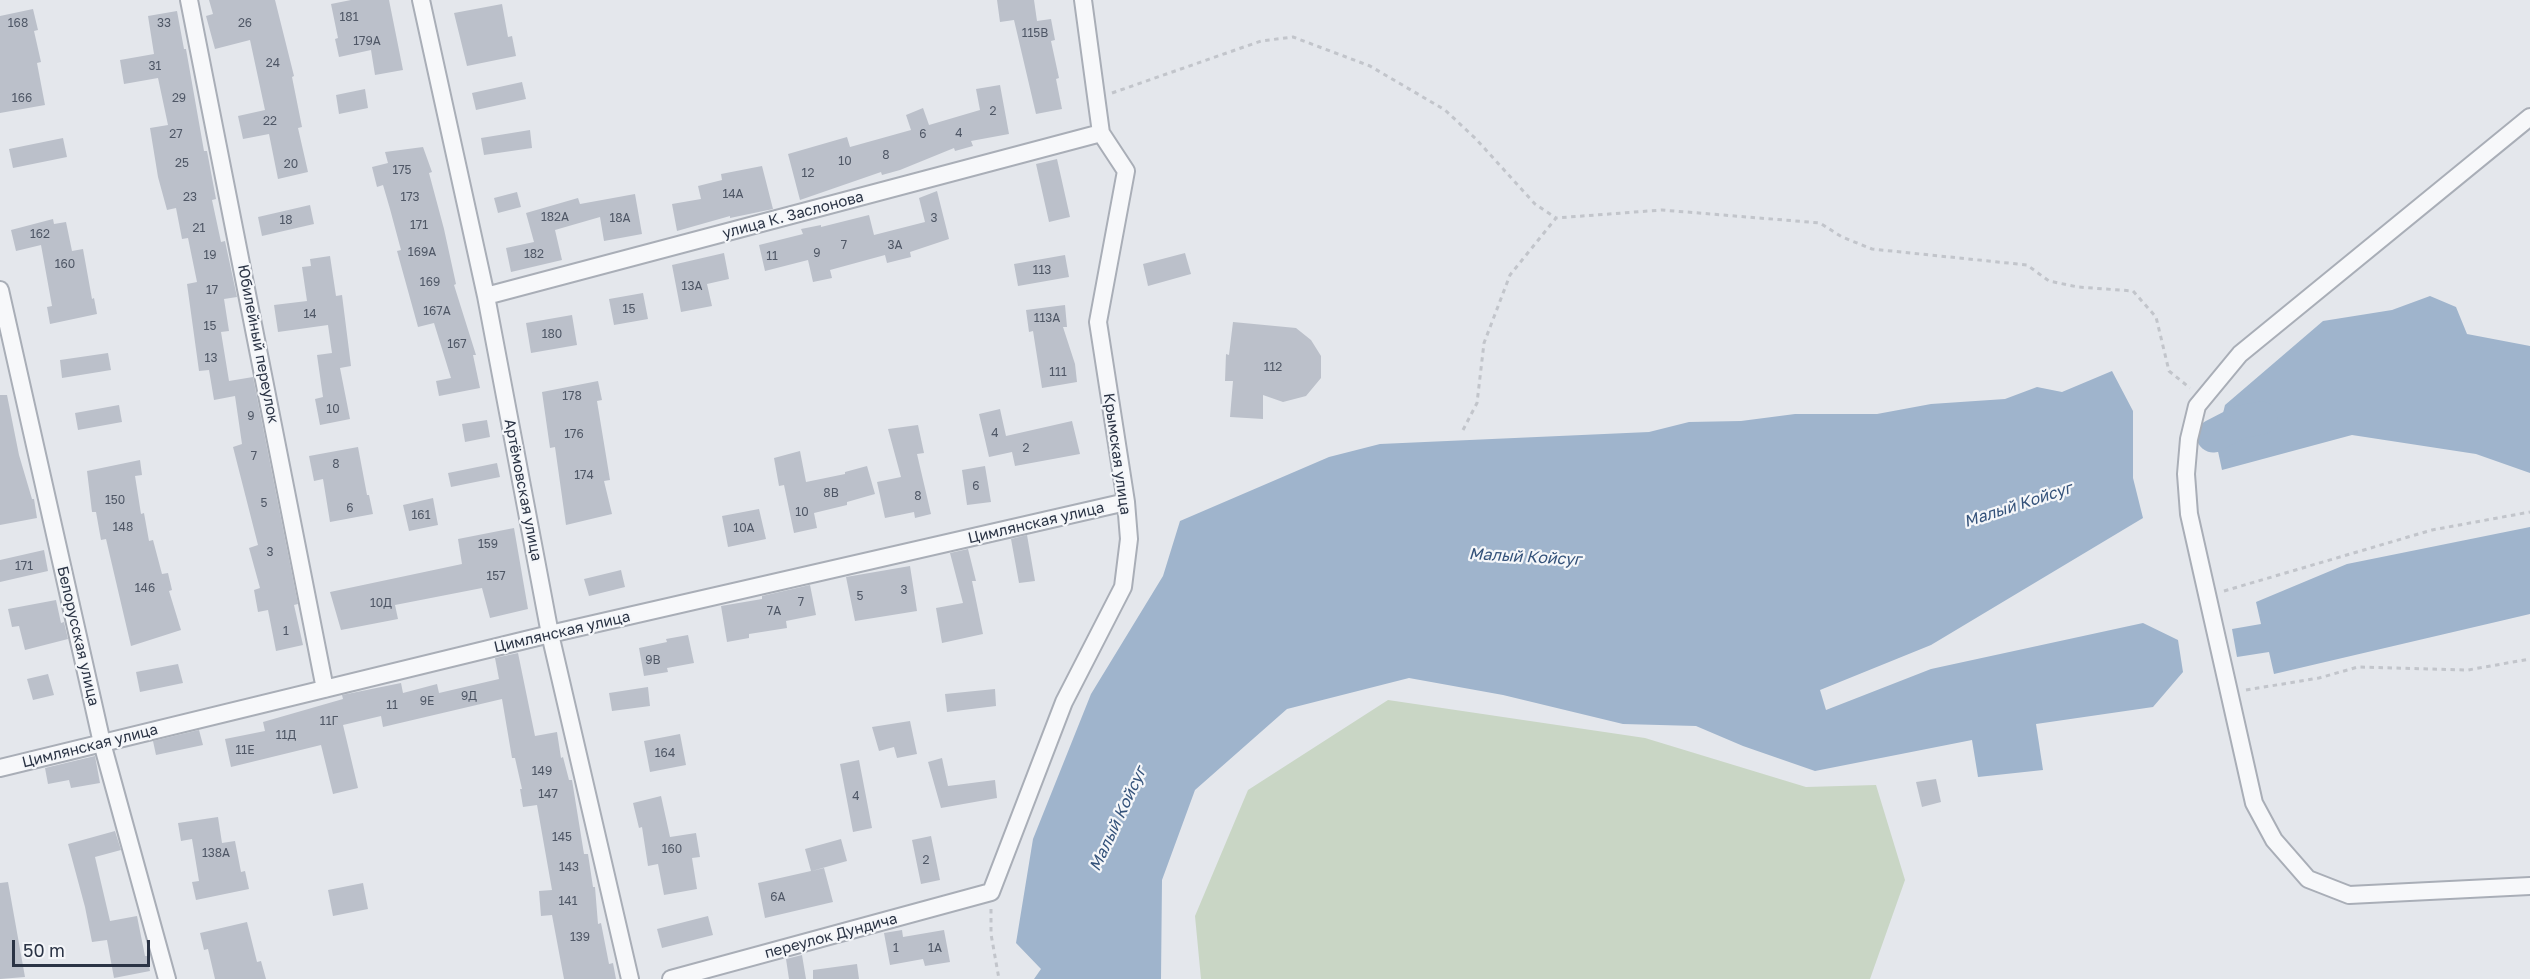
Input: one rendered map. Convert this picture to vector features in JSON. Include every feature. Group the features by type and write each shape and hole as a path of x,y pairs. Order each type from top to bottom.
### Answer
{"street":[{"name":"Юбилейный переулок","path":"189,0 325,689"},
{"name":"Артёмовская улица","path":"421,0 486,296 550,634 630,979"},
{"name":"Крымская улица","path":"991,892 1064,702 1123,587 1129,539 1126,502 1098,322 1126,171 1101,133 1083,0"},
{"path":"2530,117 2240,354 2197,406 2189,439 2186,474 2189,514 2254,803 2274,840 2308,879 2349,895 2530,886"},
{"name":"улица К. Заслонова","path":"486,296 1101,133"},
{"name":"Белорусская улица","path":"0,290 102,743 166,979"},
{"name":"Цимлянская улица","path":"0,768 550,634 1126,502"},
{"name":"переулок Дундича","path":"671,979 991,892"}],"path":[{"path":"1096,98 1261,41 1293,38 1370,66 1445,110 1476,139 1535,204 1556,218 1662,210 1820,223 1842,237 1872,249 2027,266 2049,281 2078,287 2133,291 2156,317 2169,371 2203,398"},
{"path":"1463,430 1477,403 1484,343 1510,275 1556,218"},
{"path":"2208,596 2432,530 2530,512"},
{"path":"2230,692 2319,678 2358,667 2468,670 2530,659"},
{"path":"991,892 991,934 999,979"}],"green space":[{"path":"1388,700 1645,738 1806,787 1876,785 1905,880 1870,979 1201,979 1195,916 1248,790"}],"water":[{"path":"2430,296 2456,307 2467,334 2530,346 2530,473 2476,454 2352,435 2222,470 2216,442 2225,405 2323,321 2392,310"},
{"path":"2112,371 2133,411 2133,478 2143,518 1931,645 1820,690 1826,710 1931,669 2143,623 2178,640 2183,672 2153,707 2036,724 2043,770 1978,777 1972,740 1815,771 1743,746 1696,726 1623,724 1503,695 1409,678 1287,709 1195,790 1162,880 1161,979 1034,979 1041,969 1016,943 1033,839 1091,694 1163,576 1180,521 1329,457 1380,444 1649,432 1689,422 1741,421 1795,414 1877,414 1931,404 2005,399 2037,387 2062,392"},
{"path":"2530,527 2530,614 2274,674 2269,652 2237,657 2232,629 2261,624 2256,602 2347,564"}],"building":[{"path":"209,0 275,0 294,76 292,77 302,127 298,128 308,172 278,179 269,134 243,139 238,116 265,110 250,40 215,49 206,16 213,14"},
{"path":"351,0 389,0 403,70 375,75 371,50 339,57 335,39 338,38 331,4"},
{"path":"997,0 1034,0 1037,21 1051,19 1055,40 1051,41 1059,78 1056,79 1062,109 1036,114 1014,20 1000,22"},
{"path":"502,4 508,37 512,36 516,56 467,66 454,13"},
{"path":"33,9 38,30 34,31 41,62 37,63 45,105 0,113 0,16"},
{"path":"177,11 204,151 207,151 216,199 212,200 221,242 225,241 237,297 224,299 229,331 221,332 229,381 253,377 298,604 294,605 303,645 276,651 268,610 258,612 254,590 260,588 249,548 258,545 233,447 242,444 235,396 214,400 209,370 199,371 187,284 197,282 188,238 182,239 176,208 167,210 158,177 150,128 168,125 158,78 124,84 120,60 154,54 148,16"},
{"path":"522,82 526,99 476,110 472,93"},
{"path":"1000,85 1009,134 971,141 973,146 955,151 954,148 900,170 882,175 881,172 800,200 788,154 847,137 850,147 911,130 906,115 923,108 929,125 980,110 976,89"},
{"path":"365,89 368,108 339,114 336,95"},
{"path":"530,130 532,148 484,155 481,138"},
{"path":"63,138 67,157 13,168 9,149"},
{"path":"423,147 432,172 429,173 444,229 456,284 454,285 476,355 473,355 480,388 439,396 436,381 451,378 434,323 418,327 397,251 401,250 390,209 383,185 377,187 372,167 388,163 385,152"},
{"path":"1057,159 1070,217 1049,222 1036,164"},
{"path":"762,166 773,209 730,218 730,216 677,231 672,204 701,199 698,186 722,180 721,174"},
{"path":"937,191 949,239 910,252 911,257 887,263 885,255 830,270 832,278 813,282 808,260 765,271 759,245 803,234 801,229 821,225 821,227 869,215 874,235 925,222 919,198"},
{"path":"517,192 521,207 498,213 494,198"},
{"path":"635,194 642,234 604,241 600,217 555,230 562,260 511,272 506,248 534,242 526,213 578,198 580,204"},
{"path":"310,205 314,224 262,236 258,217"},
{"path":"53,219 54,224 66,222 72,251 83,249 97,314 50,324 47,307 52,306 41,245 16,251 11,230"},
{"path":"724,253 729,279 707,284 712,306 681,312 672,265"},
{"path":"1185,253 1191,274 1148,286 1143,264"},
{"path":"1065,255 1069,277 1018,286 1014,264"},
{"path":"330,256 336,296 342,295 351,366 340,368 350,419 320,425 315,399 323,397 317,355 332,353 328,325 278,332 274,305 307,301 302,267 311,266 310,259"},
{"path":"643,293 648,319 614,325 609,299"},
{"path":"1065,305 1067,327 1063,327 1075,364 1077,382 1042,388 1033,331 1029,332 1026,310"},
{"path":"572,315 577,345 531,353 526,323"},
{"path":"1233,322 1296,328 1311,340 1321,356 1321,378 1306,396 1283,402 1263,395 1263,419 1230,417 1233,381 1225,381 1226,354 1229,355"},
{"path":"108,353 111,370 62,378 60,360"},
{"path":"598,381 602,400 597,401 610,480 604,481 612,514 566,525 555,447 550,448 542,392"},
{"path":"0,395 7,395 19,455 32,499 34,499 37,518 0,525"},
{"path":"119,405 122,422 78,430 75,413"},
{"path":"1000,409 1006,436 1072,421 1080,454 1015,466 1012,452 989,457 979,414"},
{"path":"487,420 490,437 465,442 462,424"},
{"path":"918,425 924,453 917,454 931,514 915,518 914,512 885,518 877,482 901,477 888,429"},
{"path":"358,447 373,514 330,522 323,479 314,481 309,456"},
{"path":"800,451 806,482 845,474 845,472 867,466 875,494 847,502 847,505 814,513 817,528 794,533 784,485 779,486 774,458"},
{"path":"140,460 142,475 135,476 141,514 144,513 149,541 153,540 162,574 168,573 172,590 169,591 181,630 131,646 106,539 101,540 96,512 92,512 87,471"},
{"path":"497,463 500,477 451,487 448,473"},
{"path":"985,466 991,502 967,505 962,470"},
{"path":"433,498 438,525 409,531 403,505"},
{"path":"759,509 766,539 728,547 722,516"},
{"path":"514,528 528,609 490,618 482,588 395,605 398,619 341,630 330,592 462,564 458,539"},
{"path":"1027,535 1035,581 1019,583 1011,539"},
{"path":"968,549 976,581 972,581 983,634 942,643 936,608 963,603 950,553"},
{"path":"44,550 48,571 0,582 0,560"},
{"path":"910,566 917,611 855,621 846,577"},
{"path":"621,570 625,587 589,596 584,579"},
{"path":"810,585 816,615 786,621 787,628 749,634 749,638 727,642 721,606 762,599 762,596"},
{"path":"56,600 61,623 64,622 68,639 25,650 19,626 12,627 8,609"},
{"path":"688,635 694,663 667,668 668,672 644,676 639,648"},
{"path":"518,653 535,736 557,732 561,758 563,757 569,780 572,780 584,854 588,854 593,887 595,887 598,924 601,923 609,964 613,963 616,979 564,979 552,915 541,916 539,891 552,890 537,805 523,807 520,789 522,789 515,758 512,758 502,699 383,727 381,716 343,725 358,788 333,794 321,745 231,767 225,739 265,731 263,722 343,699 342,695 401,683 403,693 437,684 439,693 499,679 495,658"},
{"path":"178,664 183,683 140,692 136,672"},
{"path":"48,674 54,695 33,700 27,679"},
{"path":"648,687 650,706 612,711 609,693"},
{"path":"995,689 996,706 947,712 945,694"},
{"path":"910,721 917,754 897,758 894,747 879,751 872,727"},
{"path":"199,730 203,745 156,755 153,741"},
{"path":"680,734 686,765 650,772 644,741"},
{"path":"95,756 100,783 71,788 69,780 48,784 45,768"},
{"path":"942,758 948,786 995,780 997,798 941,808 928,762"},
{"path":"859,760 872,828 853,832 840,764"},
{"path":"1936,779 1941,802 1922,807 1916,782"},
{"path":"661,796 670,837 696,833 700,857 692,858 697,889 664,895 658,864 648,866 642,827 639,828 633,803"},
{"path":"218,817 222,843 235,841 241,872 245,871 249,889 196,900 192,882 199,881 192,839 181,841 178,823"},
{"path":"115,831 121,850 95,857 110,921 137,916 150,971 114,978 107,940 92,942 68,844"},
{"path":"931,836 940,880 921,884 912,840"},
{"path":"841,839 847,861 812,871 824,868 833,902 765,918 758,883 811,871 805,849"},
{"path":"8,882 25,977 0,979 0,883"},
{"path":"363,883 368,909 333,916 328,890"},
{"path":"708,916 713,935 662,948 657,929"},
{"path":"247,922 257,962 261,961 266,979 215,979 208,949 204,950 200,933"},
{"path":"902,930 903,937 944,930 950,962 925,966 923,959 890,965 884,933"},
{"path":"802,955 806,979 789,979 786,959"},
{"path":"857,964 859,979 813,979 813,970"}],"waterway":[{"name":"Малый Койсуг","path":"2213,436 2240,422 2261,418"}]}
